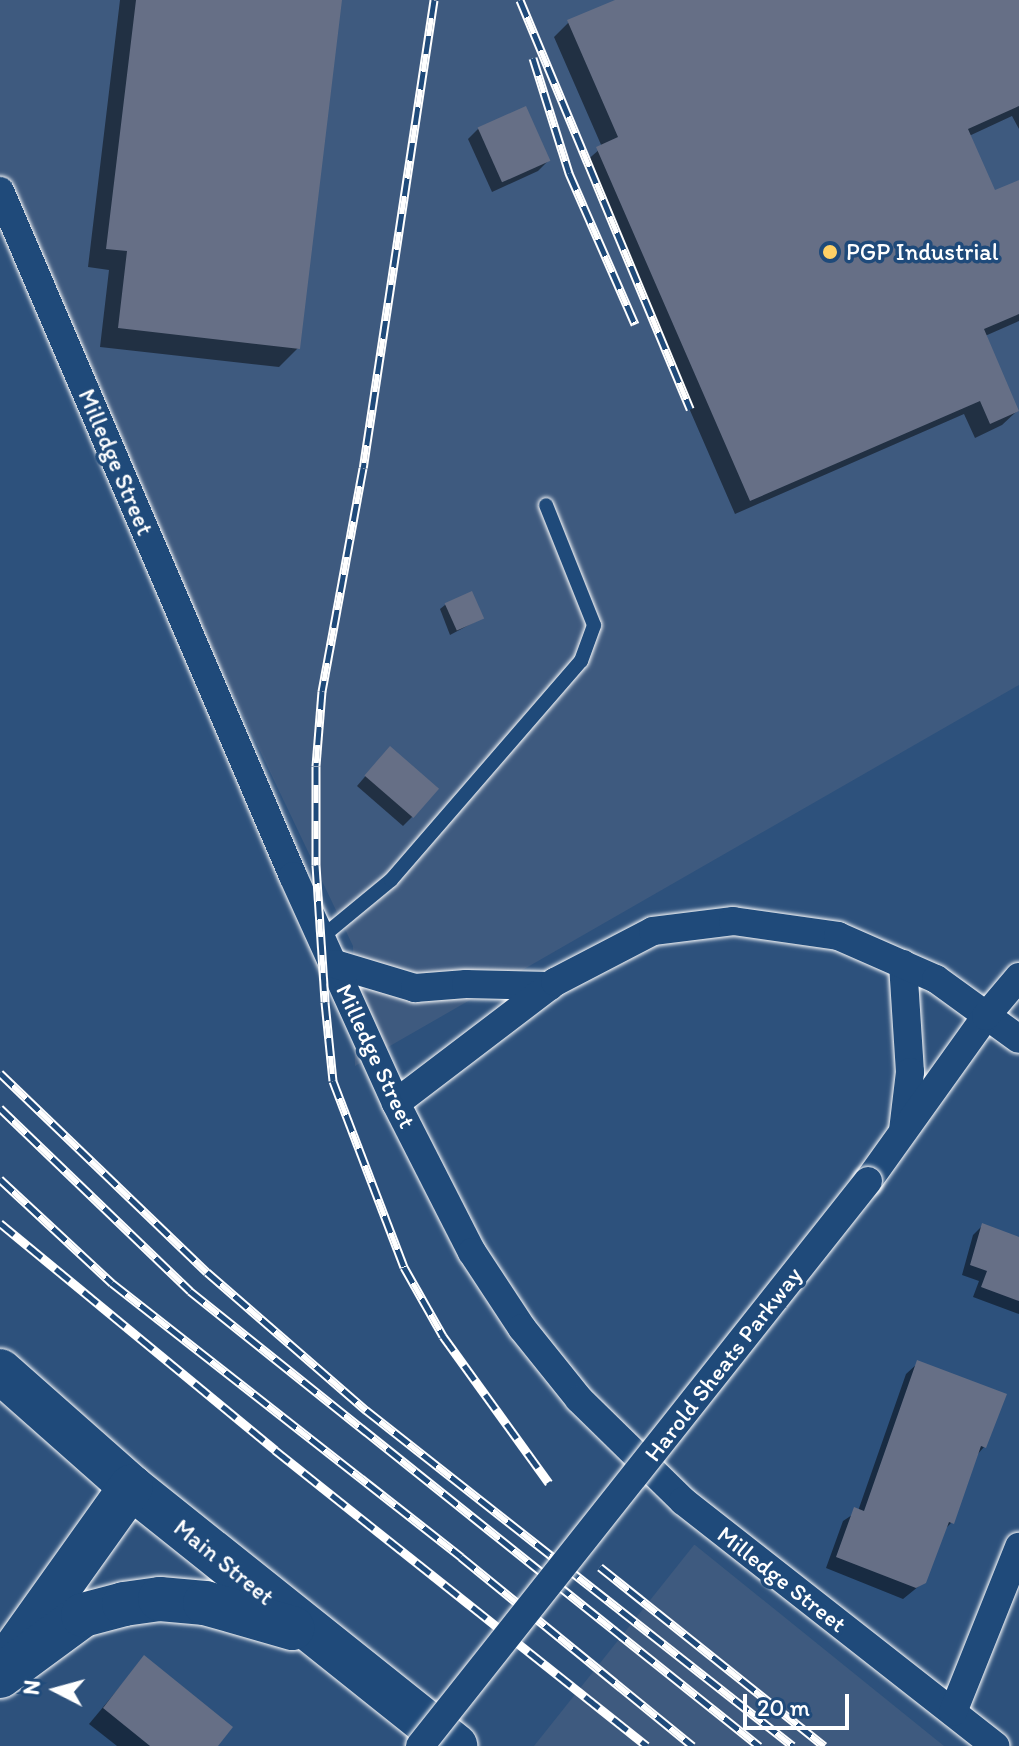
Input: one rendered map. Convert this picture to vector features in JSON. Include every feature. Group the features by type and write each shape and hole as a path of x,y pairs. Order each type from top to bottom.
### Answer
{"main road":[{"name":"Main Street","path":"0,1371 131,1487 455,1746"},
{"path":"0,1669 68,1580 131,1487"},
{"path":"0,1676 83,1615 124,1604 160,1599 205,1603 317,1636"}],"street":[{"name":"Milledge Street","path":"0,191 322,937 396,1103 472,1252 522,1328 579,1399 683,1501 995,1746"},
{"path":"396,1103 550,986 653,931 733,921 838,936 936,979 1019,1039"},
{"path":"335,964 415,988 466,984 550,986"},
{"path":"903,964 910,1072 903,1132"},
{"name":"Harold Sheats Parkway","path":"420,1746 868,1181 986,1016 1019,977"},
{"path":"953,1712 1019,1547"}],"lane":[{"path":"322,937 391,880 581,661 594,625 546,505"}],"shaded area":[{"path":"0,0 1019,0 1019,685 355,1066 353,946 0,205"},
{"path":"695,1545 944,1746 534,1746"}],"building":[{"path":"136,0 342,0 300,349 118,328 127,251 106,249"},
{"name":"PGP Industrial","path":"615,0 1019,0 1019,106 968,129 995,190 1019,180 1019,314 984,329 1019,411 990,424 980,401 750,501 596,147 618,137 567,20"},
{"path":"526,106 550,161 502,182 478,128"},
{"path":"472,591 484,618 457,631 445,603"},
{"path":"390,746 439,789 413,818 364,775"},
{"path":"982,1223 1019,1237 1019,1301 981,1287 987,1271 970,1265"},
{"path":"917,1360 1007,1394 986,1448 981,1446 954,1524 949,1522 926,1583 916,1588 836,1557 854,1507 864,1511"},
{"path":"144,1655 233,1727 218,1746 150,1746 103,1708"}],"railway":[{"path":"434,0 363,468 322,691 316,766 316,865 325,1002 333,1081 404,1267 443,1336 549,1483"},
{"path":"520,0 690,409"},
{"path":"533,58 569,173 635,324"},
{"path":"0,1073 207,1272 366,1410 793,1746"},
{"path":"0,1108 190,1291 759,1746"},
{"path":"0,1179 112,1283 461,1557 693,1746"},
{"path":"0,1223 275,1450 647,1746"},
{"path":"600,1567 824,1746"}],"place":[{"name":"PGP Industrial","path":"830,252"}]}
